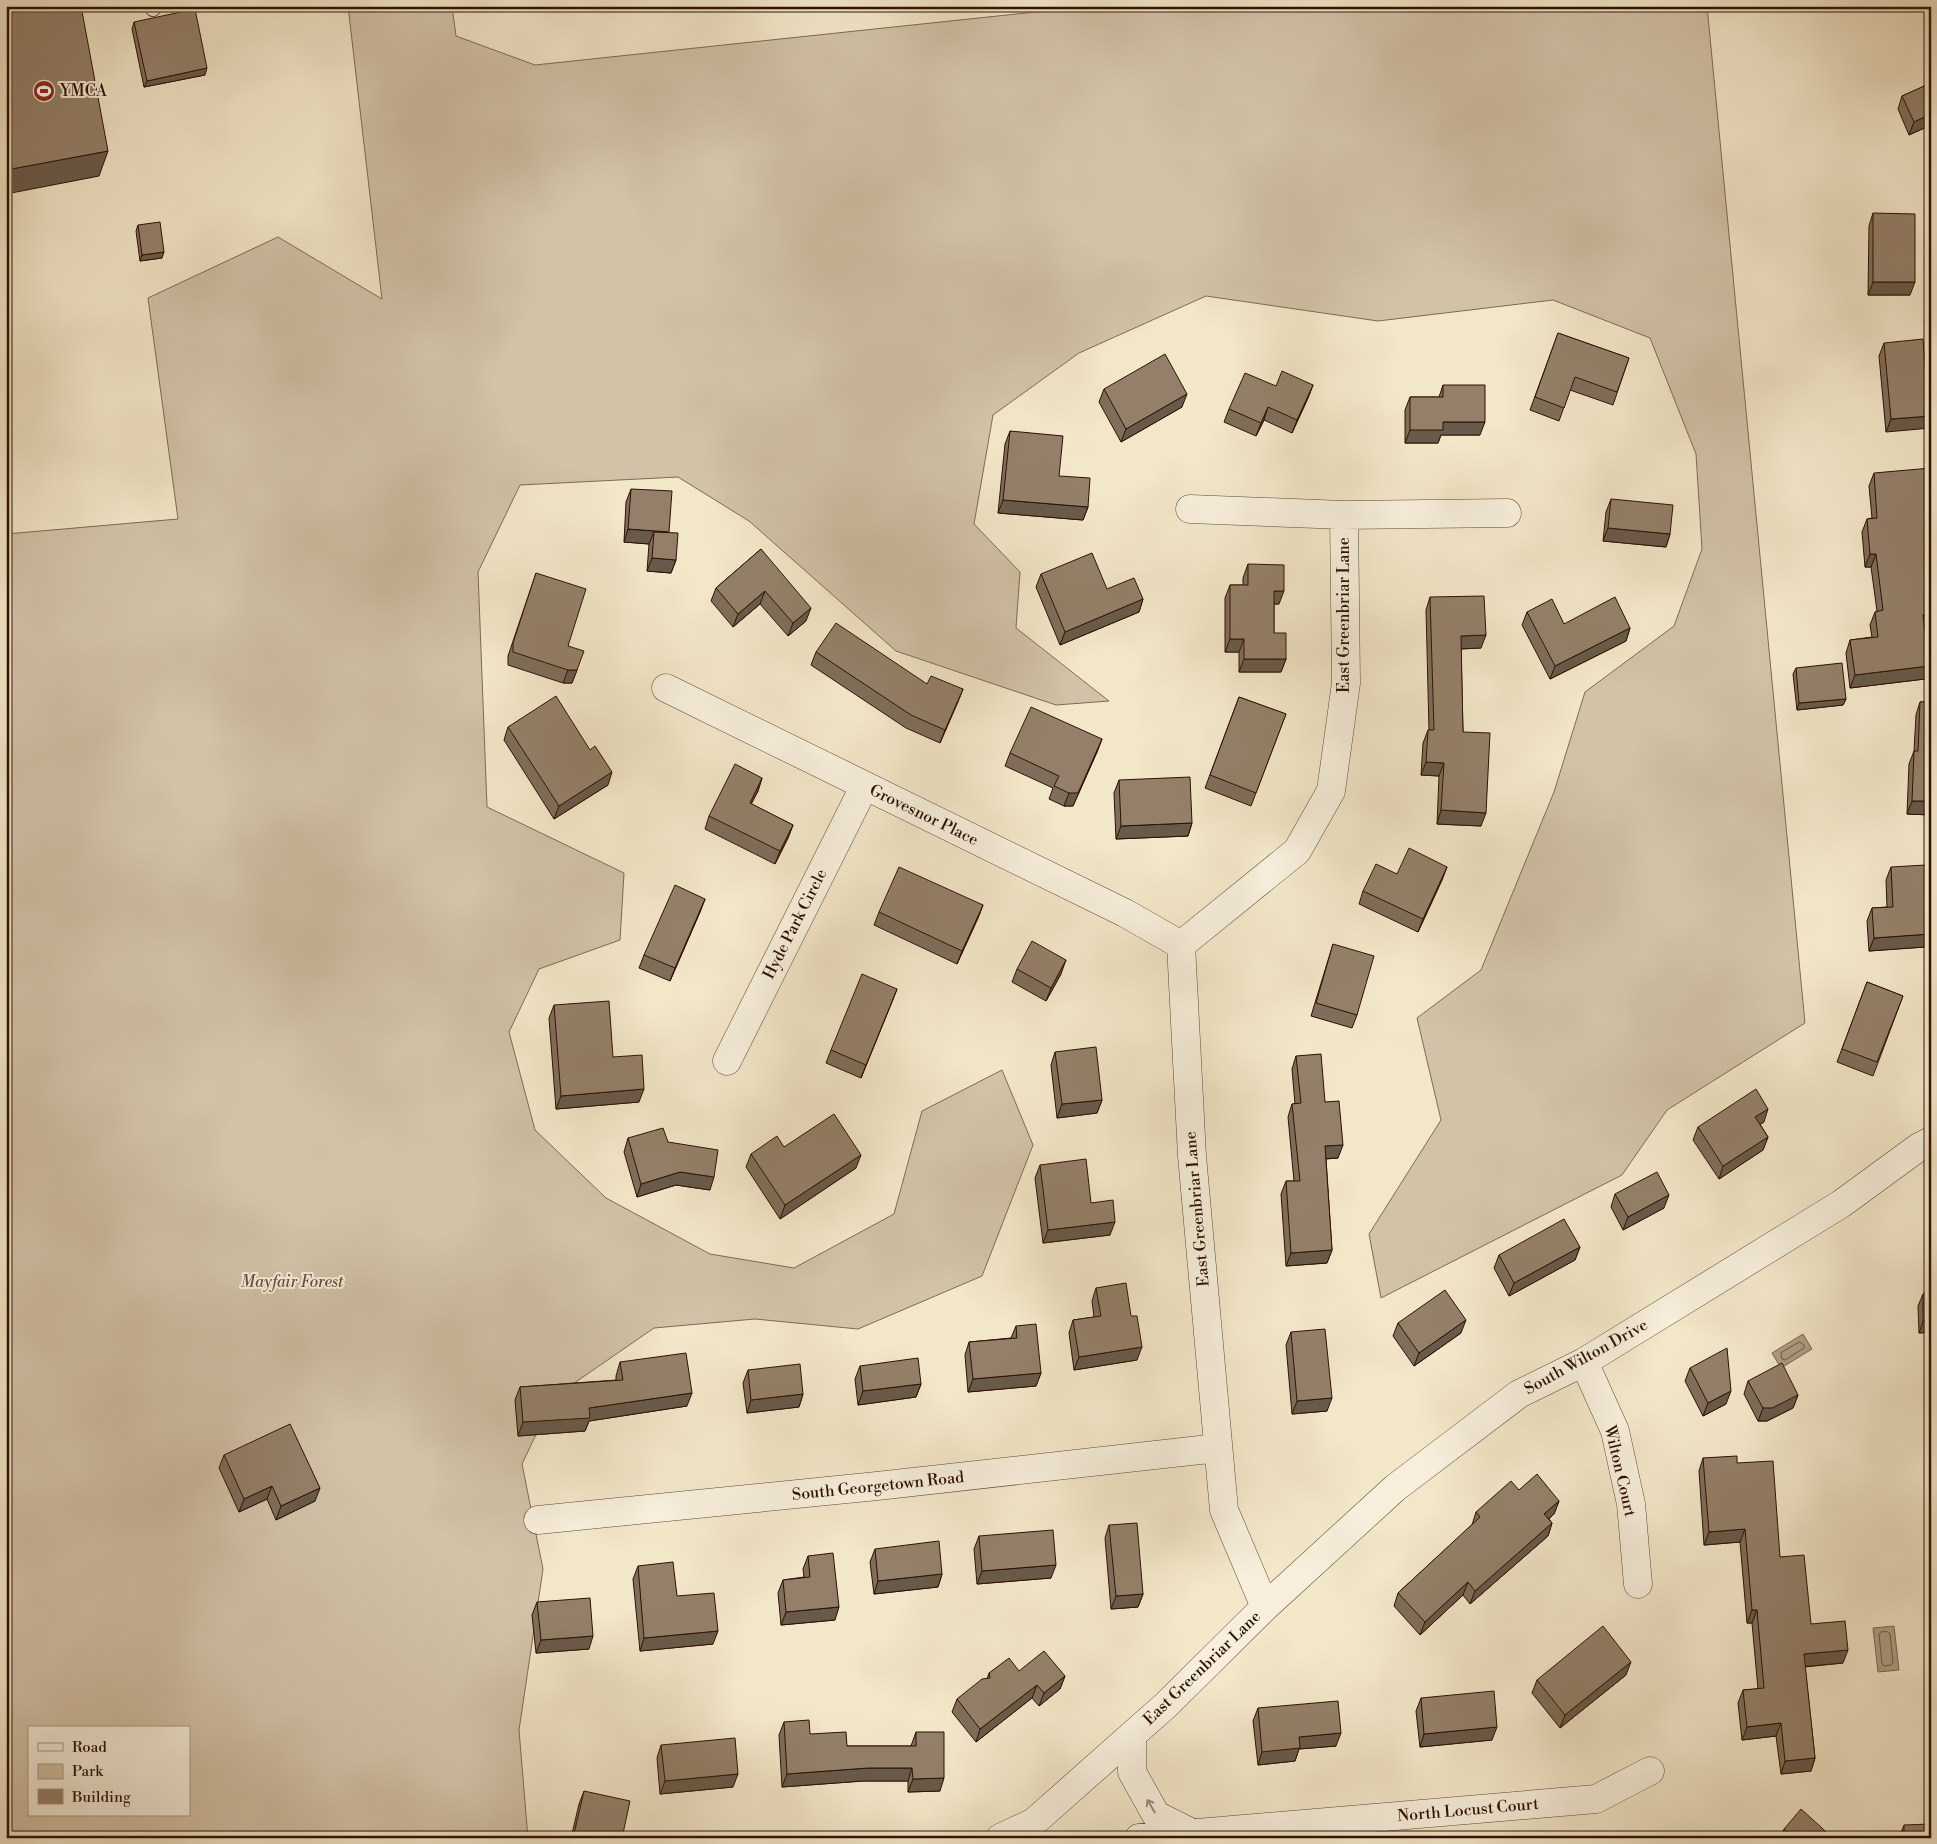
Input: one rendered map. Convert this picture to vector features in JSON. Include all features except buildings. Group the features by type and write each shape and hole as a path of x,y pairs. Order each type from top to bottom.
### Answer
{"street":[{"path":"1190,509 1344,515 1507,513"},
{"name":"East Greenbriar Lane","path":"1000,1838 1034,1822 1166,1705 1265,1607 1224,1510 1192,1156 1181,945 1297,851 1331,791 1346,683 1344,515"},
{"name":"Grovesnor Place","path":"666,688 1125,913 1181,945"},
{"name":"Hyde Park Circle","path":"727,1062 864,786"},
{"name":"South Wilton Drive","path":"1265,1607 1395,1488 1519,1394 1584,1362 1841,1204 1919,1146 1931,1141"},
{"name":"Wilton Court","path":"1584,1362 1615,1431 1631,1504 1638,1584"},
{"name":"South Georgetown Road","path":"538,1520 887,1485 1218,1448"},
{"path":"1132,1736 1132,1772 1156,1815 1190,1832"},
{"name":"North Locust Court","path":"1139,1838 1190,1832 1596,1799 1650,1771"}],"green space":[{"name":"Mayfair Forest","path":"348,6 452,6 456,36 535,65 1092,6 1707,6 1805,1023 1667,1110 1622,1175 1381,1298 1369,1234 1441,1120 1417,1018 1481,970 1554,792 1585,692 1674,626 1702,549 1696,454 1650,338 1553,300 1378,321 1206,296 1079,353 993,415 974,524 1020,572 1016,628 1109,701 1056,705 896,651 749,521 678,477 520,485 478,572 487,807 624,873 620,940 539,969 509,1032 535,1130 606,1198 710,1254 794,1268 894,1214 922,1111 1002,1070 1033,1145 982,1276 858,1329 755,1319 654,1328 554,1397 522,1464 543,1569 519,1730 528,1838 6,1838 6,534 178,519 148,298 278,237 382,299"}],"water":[{"path":"1803,1334 1812,1349 1781,1368 1772,1353"},
{"path":"1894,1626 1899,1670 1878,1672 1873,1628"}],"place":[{"name":"YMCA","path":"44,91"}]}
